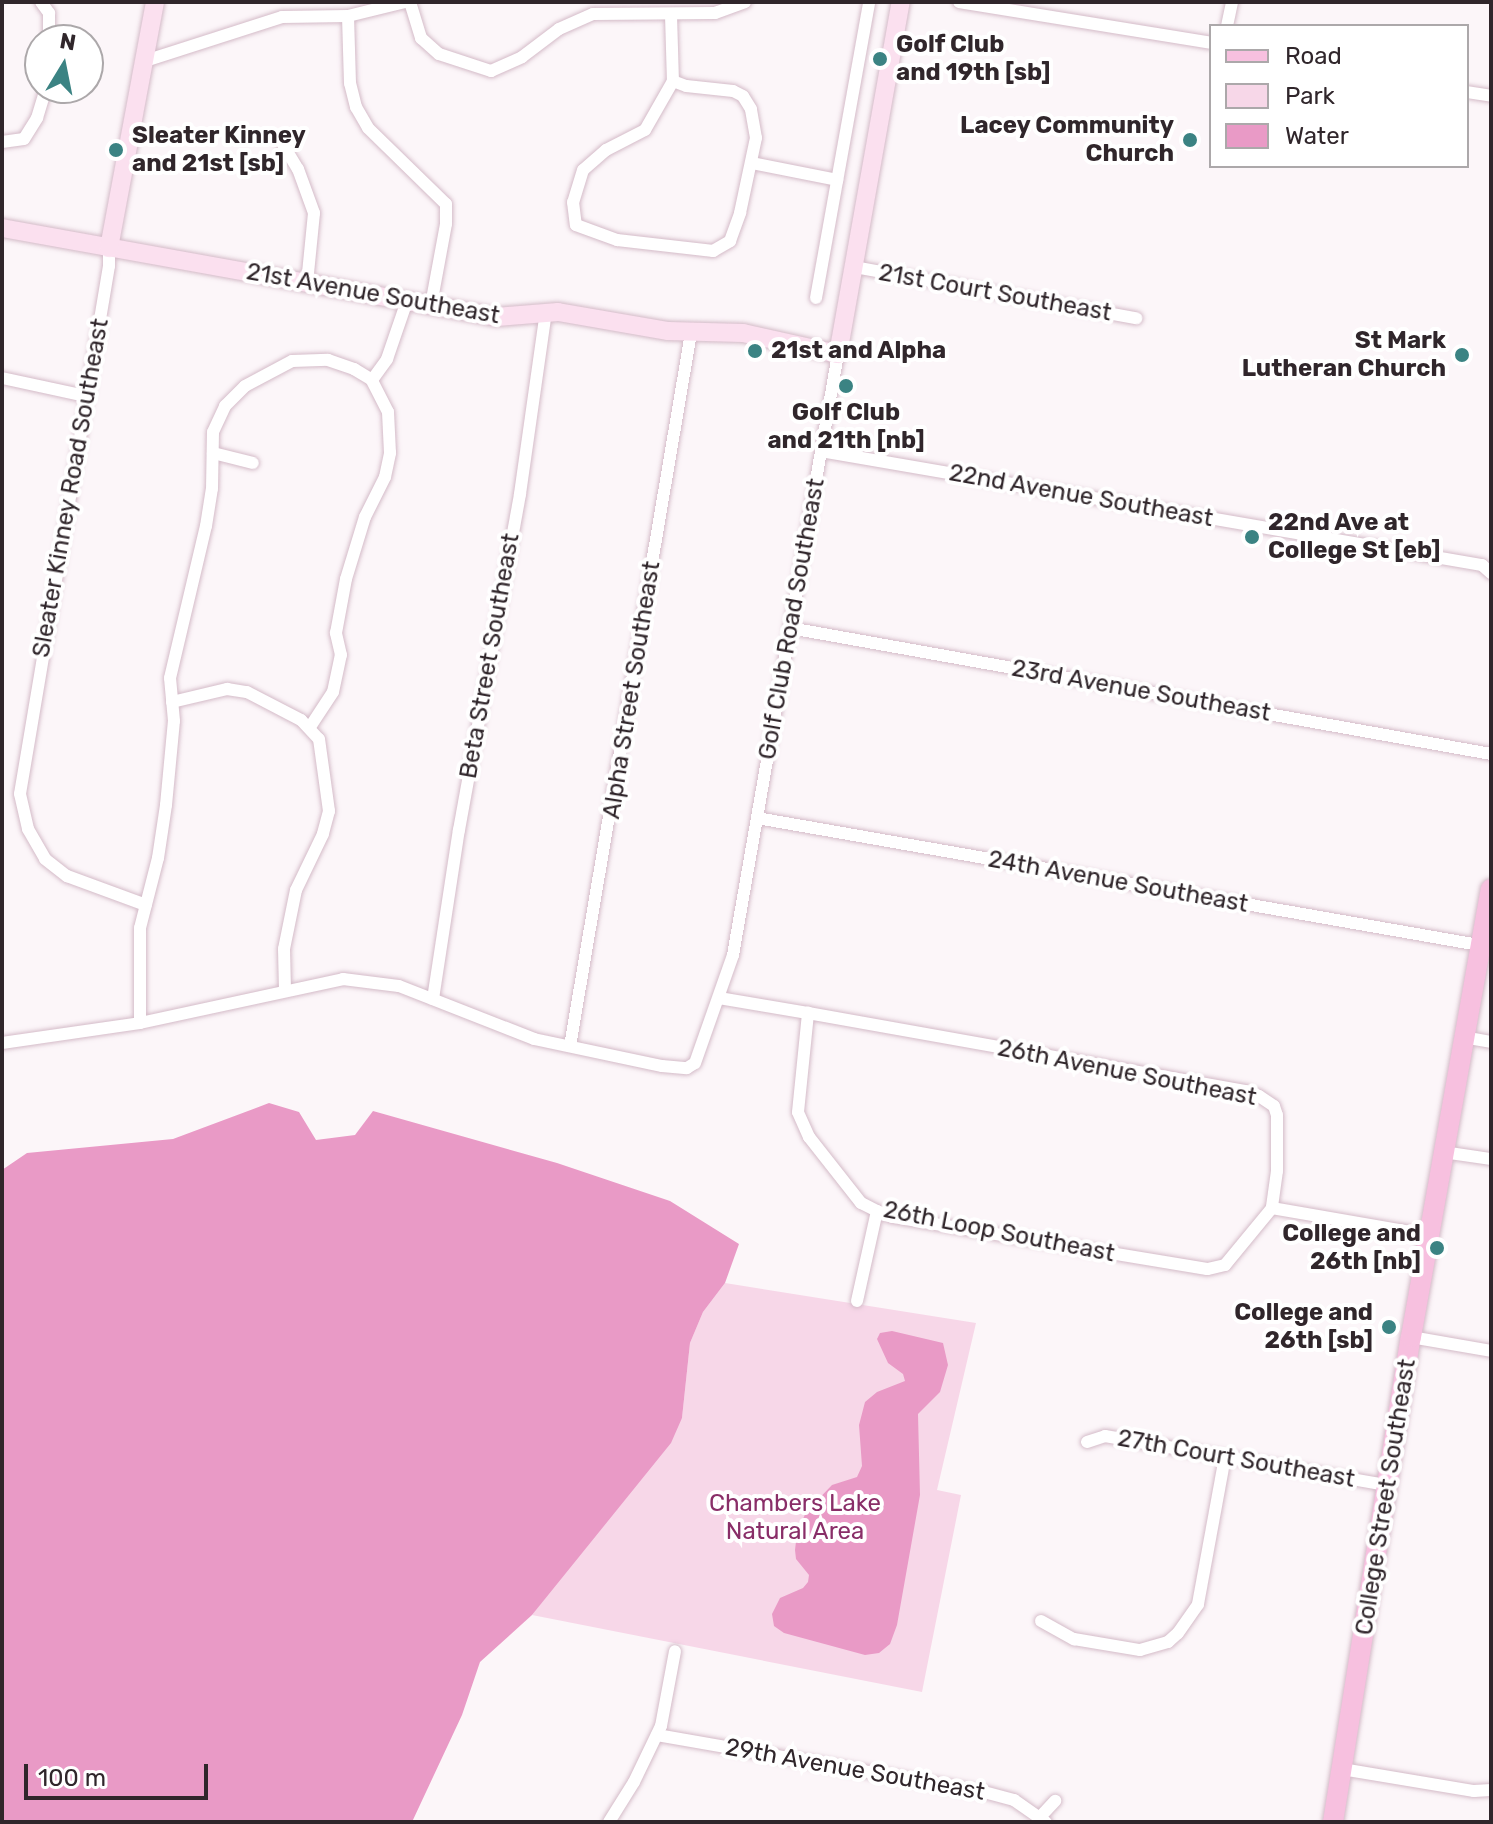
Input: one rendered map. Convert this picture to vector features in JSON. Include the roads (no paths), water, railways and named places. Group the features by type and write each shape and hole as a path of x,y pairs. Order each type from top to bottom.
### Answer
{"main road":[{"name":"College Street Southeast","path":"1333,1822 1411,1337 1491,891"}],"street":[{"path":"41,2 49,13 49,24"},
{"name":"Sleater Kinney Road Southeast","path":"146,905 67,876 45,859 28,829 20,794 109,248 155,2"},
{"path":"145,61 282,17 348,16 408,2 421,38 439,54 491,71 522,57 559,29 593,14 715,13 745,2"},
{"path":"816,298 869,2"},
{"name":"Golf Club Road Southeast","path":"570,1046 687,1068 695,1063 733,955 901,2"},
{"path":"959,2 1209,43"},
{"path":"1227,24 1232,2"},
{"path":"671,15 673,81 645,130 606,150 583,170 573,202 576,225 617,240 713,251 730,241 752,163 756,138 751,109 743,96 673,81"},
{"path":"348,16 350,83 356,107 368,128 446,204 446,224 431,305"},
{"path":"1469,92 1491,96"},
{"path":"2,142 24,139 37,118 41,104"},
{"path":"281,141 298,169 314,213 307,283"},
{"path":"752,163 837,180"},
{"name":"21st Avenue Southeast","path":"2,228 514,318 546,312 691,333 743,333 838,354"},
{"name":"21st Court Southeast","path":"854,267 1136,318"},
{"path":"372,380 387,359 407,301"},
{"name":"Beta Street Southeast","path":"433,999 459,830 520,494 546,312"},
{"name":"Alpha Street Southeast","path":"570,1046 691,333"},
{"path":"140,1023 138,967 146,905 166,805 174,721 170,678 206,526 213,432 225,406 245,386 270,370 313,358 354,369 372,380 388,412 390,453 385,477 353,550 336,633 341,655 333,692 310,727"},
{"path":"2,378 86,396"},
{"name":"22nd Avenue Southeast","path":"821,451 1488,567"},
{"path":"213,453 253,463"},
{"name":"23rd Avenue Southeast","path":"790,628 1491,754"},
{"path":"172,702 227,689 247,692 266,699 310,727 319,739 325,762 329,811 323,834 296,890 284,949 285,990"},
{"name":"24th Avenue Southeast","path":"757,818 1479,945"},
{"path":"2,1043 140,1023 343,979 372,981 433,999 506,1031 570,1046"},
{"name":"26th Avenue Southeast","path":"719,998 1259,1096 1274,1106 1277,1115 1277,1171 1272,1208"},
{"name":"26th Loop Southeast","path":"808,1013 798,1112 809,1137 861,1203 877,1211 908,1220 1207,1269 1225,1265 1272,1208"},
{"path":"1463,1037 1491,1042"},
{"path":"1443,1152 1491,1159"},
{"path":"1272,1208 1429,1235"},
{"path":"857,1301 877,1211"},
{"path":"1411,1337 1491,1351"},
{"name":"27th Court Southeast","path":"1087,1442 1105,1436 1387,1485"},
{"path":"1041,1621 1074,1639 1140,1650 1168,1642 1187,1625 1198,1604 1225,1457"},
{"path":"609,1822 634,1782 657,1735 675,1651"},
{"name":"29th Avenue Southeast","path":"657,1735 984,1792 1014,1800 1043,1819"},
{"path":"1342,1769 1474,1791 1491,1790"},
{"path":"1043,1819 1055,1801"}],"water":[{"path":"269,1103 299,1112 316,1140 355,1135 373,1111 557,1163 670,1201 739,1244 725,1283 703,1312 690,1343 682,1418 671,1443 532,1615 480,1662 462,1715 412,1822 2,1822 2,1170 27,1153 173,1139"},
{"path":"892,1331 943,1343 948,1365 940,1392 918,1414 920,1495 897,1625 890,1644 879,1653 865,1655 784,1633 774,1626 772,1614 780,1598 803,1588 808,1582 809,1575 796,1559 795,1550 797,1533 806,1512 832,1485 857,1477 862,1466 859,1425 865,1402 877,1392 905,1381 903,1374 888,1363 877,1339 880,1333"}],"place":[{"name":"Golf Club and 19th [sb]","path":"880,59"},
{"name":"Lacey Community Church","path":"1190,140"},
{"name":"Sleater Kinney and 21st [sb]","path":"116,150"},
{"name":"21st and Alpha","path":"755,351"},
{"name":"St Mark Lutheran Church","path":"1462,355"},
{"name":"Golf Club and 21th [nb]","path":"846,386"},
{"name":"22nd Ave at College St [eb]","path":"1252,537"},
{"name":"College and 26th [nb]","path":"1437,1248"},
{"name":"College and 26th [sb]","path":"1389,1327"}],"park label":[{"name":"Chambers Lake Natural Area","path":"795,1518"}]}
